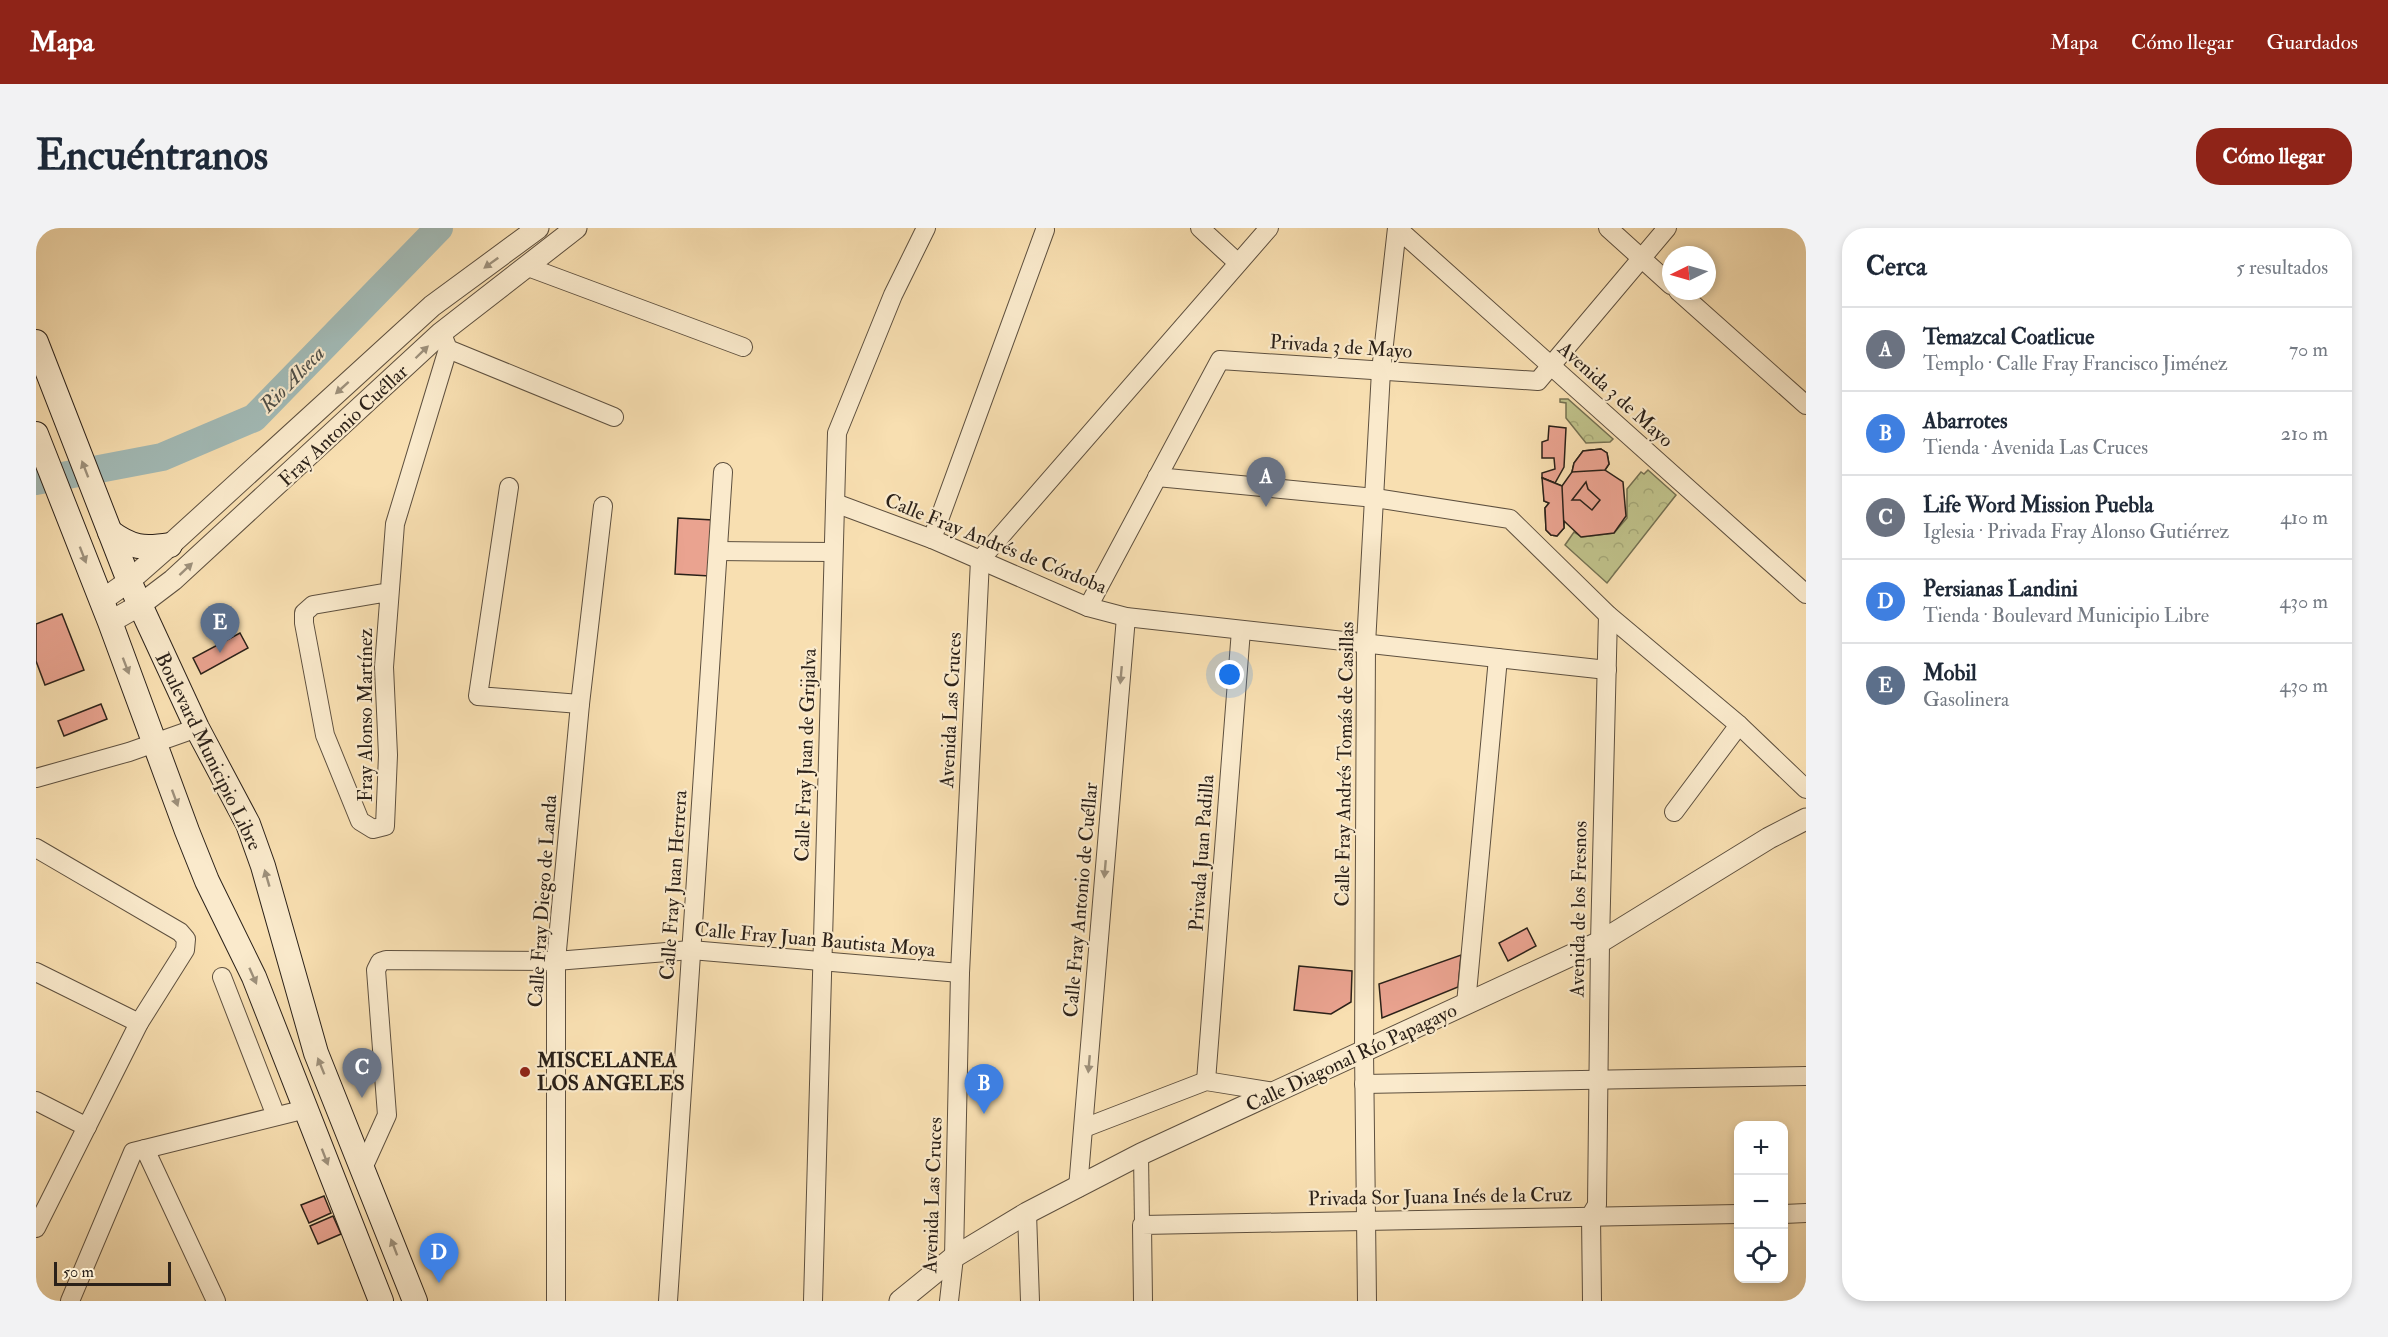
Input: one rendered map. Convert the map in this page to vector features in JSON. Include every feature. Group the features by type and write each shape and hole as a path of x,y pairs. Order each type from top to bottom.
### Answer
{"main road":[{"name":"Boulevard Municipio Libre","path":"36,342 129,581 197,728 248,824 264,866 316,1053 415,1301"},
{"name":"Boulevard Municipio Libre","path":"38,440 207,881 254,978 381,1301"},
{"path":"110,532 132,546 147,548 170,545"}],"street":[{"name":"Fray Antonio Cuéllar","path":"105,611 129,581 432,306 538,228"},
{"name":"Fray Antonio Cuéllar","path":"105,611 140,605 173,580 528,267 576,228"},
{"name":"Calle Fray Juan de Grijalva","path":"813,1301 837,433 893,295 926,228"},
{"path":"1200,228 1238,263"},
{"path":"980,560 1269,228"},
{"name":"Avenida 3 de Mayo","path":"1397,228 1806,594"},
{"name":"Calle Fray Andrés Tomás de Casillas","path":"1367,1301 1364,1084 1366,644 1381,371 1397,228"},
{"path":"1608,228 1662,277"},
{"name":"Privada 3 de Mayo","path":"1088,607 1220,360 1538,381 1667,228"},
{"path":"932,539 1045,230"},
{"path":"528,267 743,347"},
{"path":"1688,300 1806,405"},
{"path":"389,592 395,524 444,341 614,417"},
{"name":"Calle Fray Juan Herrera","path":"668,1301 723,472"},
{"path":"1157,477 1375,498 1510,519 1608,615 1739,725 1806,789"},
{"path":"509,487 478,696 580,704"},
{"name":"Calle Fray Andrés de Córdoba","path":"835,503 932,539 1088,607 1126,617 1607,670"},
{"name":"Calle Fray Diego de Landa","path":"556,1301 556,961 580,704 603,506"},
{"path":"718,551 833,552"},
{"name":"Avenida Las Cruces","path":"950,1301 954,1257 960,973 980,560"},
{"name":"Fray Alonso Martínez","path":"389,592 384,667 388,755 387,807 385,826 373,829 360,821 325,735 304,613 313,605 389,592"},
{"name":"Avenida de los Fresnos","path":"1592,1301 1597,1212 1600,942 1608,615"},
{"name":"Calle Fray Antonio de Cuéllar","path":"1078,1188 1126,617"},
{"name":"Privada Juan Padilla","path":"1206,1081 1241,630"},
{"path":"1466,1004 1498,658"},
{"path":"1674,812 1739,725"},
{"path":"36,778 155,743 197,728"},
{"name":"Calle Diagonal Río Papagayo","path":"900,1301 954,1257 1027,1213 1141,1154 1600,942 1769,838 1806,819"},
{"path":"36,848 180,932 186,939 185,950 139,1023 36,1227"},
{"name":"Calle Fray Juan Bautista Moya","path":"363,1168 387,1115 376,970 380,962 386,960 556,961 691,950 960,973"},
{"path":"36,972 139,1023"},
{"path":"222,977 276,1116"},
{"path":"1364,1084 1806,1076"},
{"path":"1084,1128 1206,1081 1274,1092"},
{"path":"36,1101 87,1127"},
{"path":"70,1301 133,1152 306,1109"},
{"path":"145,1149 216,1301"},
{"path":"1141,1154 1143,1301"},
{"name":"Avenida de los Fresnos","path":"1597,1212 1604,1301"},
{"name":"Privada Sor Juana Inés de la Cruz","path":"1142,1225 1366,1221 1597,1212 1734,1214"},
{"path":"1027,1213 1030,1301"},
{"path":"1788,1214 1806,1213"}],"green space":[{"path":"1560,399 1568,399 1613,439 1610,442 1586,443 1566,418 1566,403 1560,402"},
{"path":"1648,470 1676,495 1607,583 1565,545 1574,532 1582,537 1614,533 1627,518 1627,489 1641,472 1644,474"}],"building":[{"path":"1549,426 1566,428 1564,467 1555,483 1542,478 1542,473 1555,469 1554,458 1542,458 1542,442 1548,440"},
{"path":"1601,449 1607,453 1609,464 1605,470 1623,482 1626,516 1614,533 1581,537 1564,521 1564,528 1557,536 1551,535 1546,530 1545,508 1549,503 1544,501 1543,478 1562,486 1583,451"},
{"path":"1601,449 1607,453 1609,464 1605,470 1572,472 1574,463 1583,451"},
{"path":"1542,478 1562,486 1564,528 1557,536 1551,535 1546,530 1545,508 1549,503 1544,501"},
{"path":"1586,482 1588,489 1600,500 1592,510 1580,500 1572,500"},
{"path":"678,518 713,520 710,576 675,574"},
{"path":"62,614 84,670 45,685 36,661 36,624"},
{"path":"240,633 248,648 201,674 193,658"},
{"path":"101,704 107,719 64,736 58,721"},
{"path":"1527,928 1536,946 1508,961 1499,943"},
{"path":"1461,955 1458,987 1382,1018 1379,984"},
{"path":"1299,966 1352,971 1351,1002 1331,1014 1294,1010"},
{"path":"324,1196 331,1213 309,1223 301,1205"},
{"path":"333,1216 341,1234 318,1244 310,1226"}],"waterway":[{"name":"Rio Alseca","path":"36,481 162,457 254,418 439,228"}],"place":[{"name":"Temazcal Coatlicue","path":"1266,507"},
{"name":"Mobil","path":"220,653"},
{"name":"MISCELANEA LOS ANGELES","path":"525,1072"},
{"name":"Life Word Mission Puebla","path":"362,1098"},
{"name":"Abarrotes","path":"984,1114"},
{"name":"Persianas Landini","path":"439,1283"}]}
